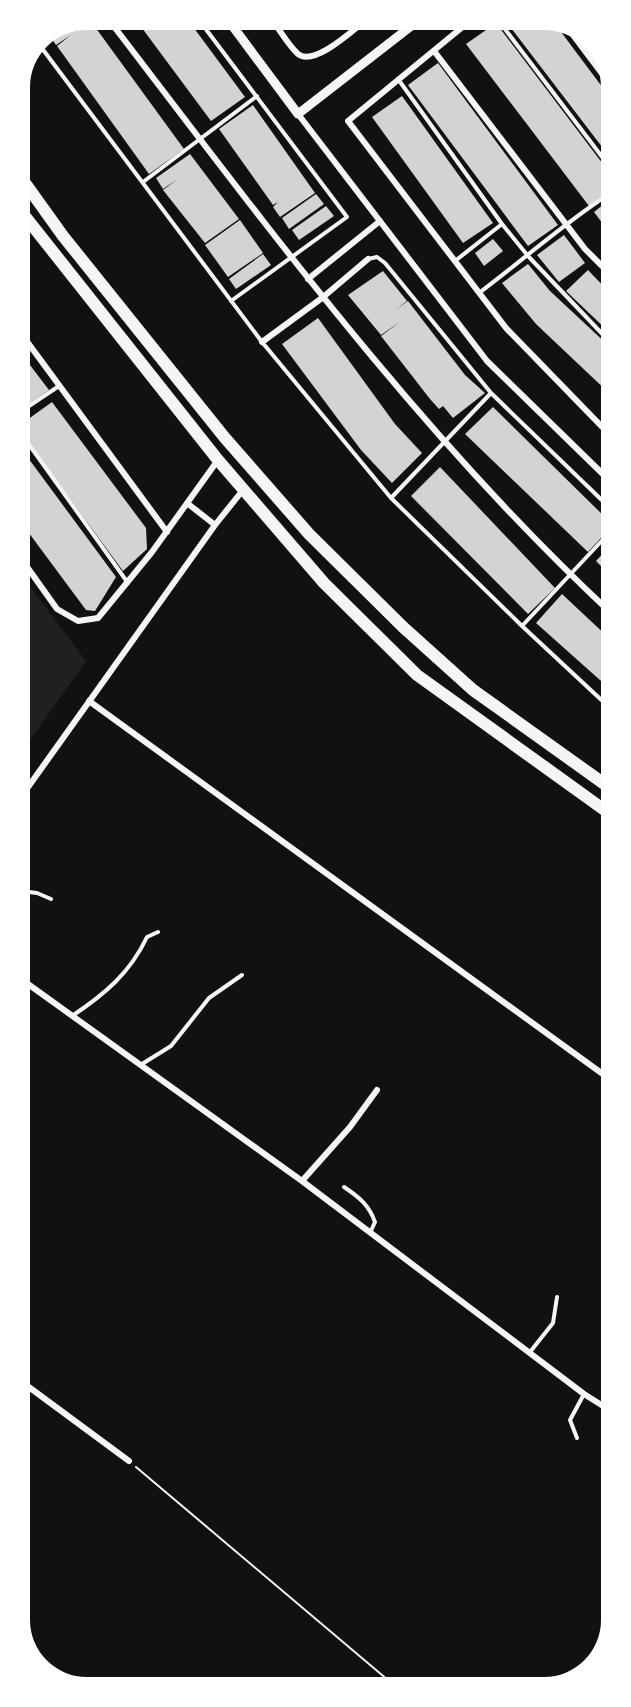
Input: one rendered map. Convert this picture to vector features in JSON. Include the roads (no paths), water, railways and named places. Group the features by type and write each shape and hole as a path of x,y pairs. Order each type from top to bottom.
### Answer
{"highway":[{"path":"30,190 63,236 225,438 309,534 403,627 473,690 601,782"},
{"path":"30,223 218,460 324,583 417,675 601,808"}],"street":[{"path":"117,30 322,298 444,443 570,575 601,604"},
{"path":"235,30 487,361 601,472"},
{"path":"280,30 298,53 305,58 317,56 354,30"},
{"path":"298,114 405,30"},
{"path":"459,30 348,121 506,328 601,426"},
{"path":"578,42 595,64"},
{"path":"434,51 585,249 601,265"},
{"path":"308,279 380,221"},
{"path":"262,342 322,298 368,259"},
{"path":"30,346 167,532"},
{"path":"30,571 57,609 78,621 98,618 167,532 218,460"},
{"path":"30,784 215,525 243,490"},
{"path":"187,503 215,525"},
{"path":"89,701 601,1071"},
{"path":"30,986 302,1181 601,1405"},
{"path":"302,1181 350,1127 377,1090"},
{"path":"30,1389 129,1461"}],"lane":[{"path":"207,30 347,217 231,301"},
{"path":"506,30 601,155"},
{"path":"44,50 262,342 391,498 601,700"},
{"path":"398,78 502,224 528,256 601,334"},
{"path":"143,182 257,96"},
{"path":"478,294 528,256 565,223 601,199"},
{"path":"454,261 502,224"},
{"path":"368,259 377,257 385,263 491,393 601,499"},
{"path":"30,405 59,386"},
{"path":"391,498 491,393"},
{"path":"30,446 128,583"},
{"path":"522,626 601,542"},
{"path":"30,893 51,899"},
{"path":"72,1016 111,988 139,954 147,937 158,932"},
{"path":"142,1064 171,1046 209,998 242,975"},
{"path":"344,1187 364,1201 372,1213 375,1222 370,1234"},
{"path":"530,1352 553,1323 557,1297"},
{"path":"576,1438 570,1420 584,1394"}]}
